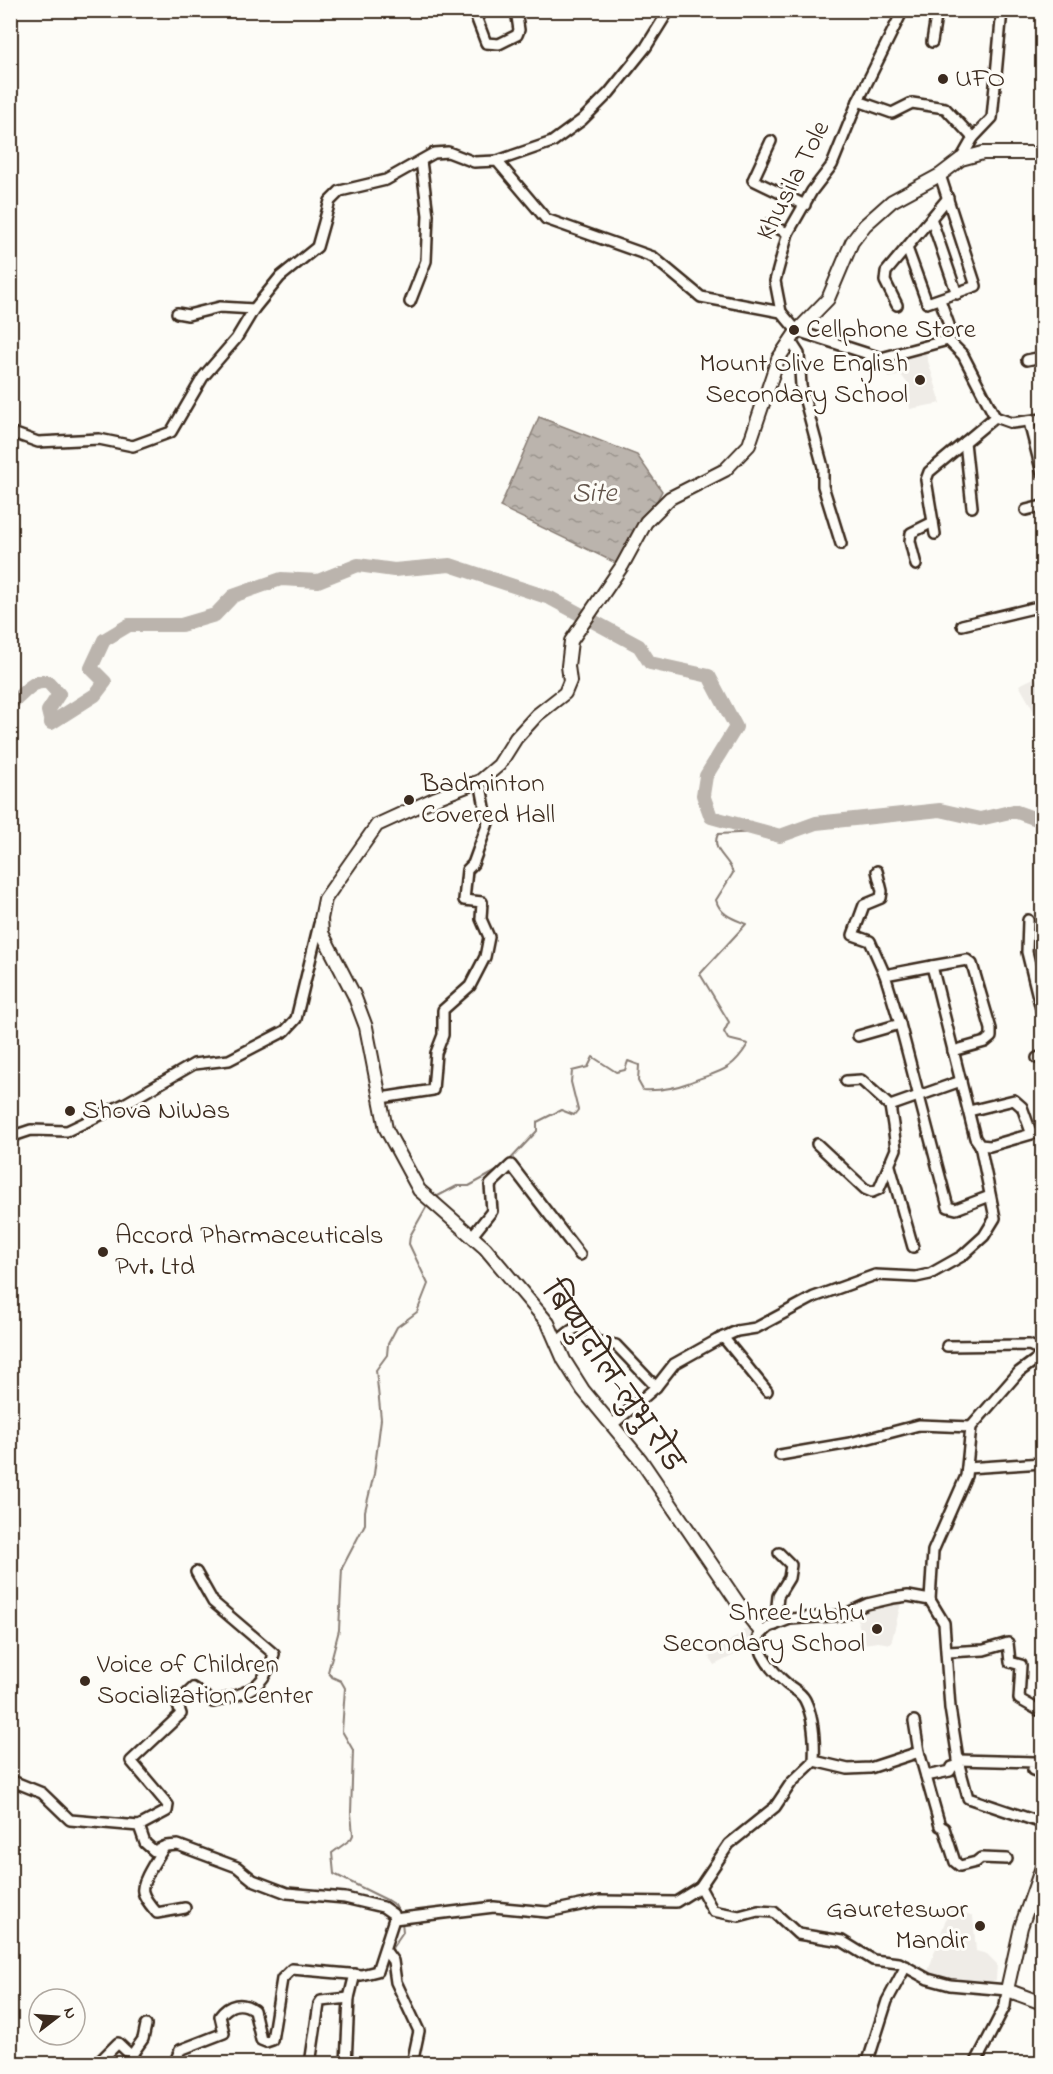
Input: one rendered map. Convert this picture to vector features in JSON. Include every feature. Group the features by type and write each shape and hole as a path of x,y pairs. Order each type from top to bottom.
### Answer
{"street":[{"path":"475,14 486,43 499,44 518,35 516,10"},
{"path":"10,432 38,442 99,439 133,446 171,432 203,376 236,339 254,309 280,278 317,247 330,201 340,191 386,180 434,153 448,152 474,162 497,161 552,142 582,120 619,81 646,47 669,10"},
{"name":"Khusila Tole","path":"781,312 775,281 788,233 812,191 832,165 858,101 903,10"},
{"path":"932,42 937,10"},
{"path":"962,159 973,138 992,118 1002,10"},
{"path":"858,101 892,112 912,103 945,108 973,138"},
{"path":"771,141 753,180 805,205"},
{"path":"10,1137 32,1130 68,1131 126,1103 194,1064 229,1060 285,1031 296,1019 325,899 378,825 425,802 480,781 499,765 516,738 537,715 565,693 570,681 568,666 572,640 613,579 646,522 670,498 725,470 749,445 778,359 793,335 828,299 852,242 865,225 892,201 940,175 962,159 983,153 1042,153"},
{"path":"410,302 426,261 428,215 421,161"},
{"path":"497,161 546,219 653,257 701,297 781,312 793,335 799,354 801,386 820,453 823,486 841,544"},
{"path":"907,248 924,299 930,304 973,289 976,281 940,175"},
{"path":"897,305 884,277 948,198"},
{"path":"932,218 957,294"},
{"path":"768,224 788,233"},
{"path":"940,300 949,325"},
{"path":"177,314 188,315 220,307 254,309"},
{"path":"793,335 881,358 948,340 963,355 995,417 1012,423 1042,419"},
{"path":"1027,360 1042,357"},
{"path":"935,534 927,480 929,472 995,417"},
{"path":"1029,422 1042,473"},
{"path":"965,442 972,507"},
{"path":"1026,510 1042,506"},
{"path":"916,565 910,541 911,533 933,522"},
{"path":"962,625 1042,606"},
{"path":"381,1098 433,1089 436,1053 443,1035 443,1010 470,986 485,957 489,937 481,919 482,902 464,900 467,870 473,864 488,823 480,781"},
{"path":"877,871 882,891 881,898 864,905 853,935 870,941 885,975 948,1207 956,1209 990,1196"},
{"name":"बिष्णुदोल-लुभु रोड","path":"321,919 321,933 354,995 366,1027 386,1129 419,1190 472,1236 548,1323 564,1360 583,1390 640,1459 738,1603 761,1632"},
{"path":"1028,920 1027,952 1042,1013"},
{"path":"885,975 967,960 972,964 991,1029 991,1037 986,1042 953,1051"},
{"path":"612,1425 656,1387 674,1364 723,1337 737,1331 756,1328 814,1297 875,1275 916,1277 930,1274 962,1256 984,1236 995,1218 980,1145 975,1138 932,966"},
{"path":"858,1036 900,1024"},
{"path":"817,1144 865,1189 872,1192 879,1189 896,1149 890,1106 861,1080 846,1081"},
{"path":"890,1106 961,1081"},
{"path":"969,1111 1014,1100 1022,1107 1031,1132"},
{"path":"980,1145 990,1146 1031,1132 1042,1131"},
{"path":"472,1236 492,1210 490,1185 512,1165 580,1255"},
{"path":"890,1166 913,1248"},
{"path":"557,1342 574,1328 581,1326 588,1329 596,1341 616,1345 656,1387"},
{"path":"723,1337 767,1391"},
{"path":"947,1346 1029,1345 1042,1353 1019,1372 971,1427 966,1476 933,1551 930,1600 944,1623 948,1652 950,1708 959,1763 968,1798 1042,1824"},
{"path":"780,1455 850,1443 920,1425 971,1427"},
{"path":"967,1468 1042,1463"},
{"path":"775,1624 778,1596 792,1572 791,1565 779,1553"},
{"path":"10,1780 42,1793 70,1820 139,1826 167,1811 168,1805 131,1761 181,1714 177,1703 193,1688 213,1702 245,1694 268,1675 274,1654 213,1602 196,1572"},
{"path":"139,1826 149,1849 158,1851 166,1846 178,1845 237,1867 254,1880 287,1893 345,1898 383,1907 400,1918 494,1907 547,1912 600,1901 670,1903 700,1887 729,1844 775,1807 791,1783 814,1761 815,1738 805,1700 787,1684 759,1649 758,1637 761,1632 790,1619 843,1615 867,1604 893,1598 908,1596 930,1600"},
{"path":"948,1652 984,1650 1008,1643 1010,1662 1021,1665 1019,1699 1042,1712"},
{"path":"914,1721 919,1752 940,1826 944,1828 955,1862 960,1866 976,1862 981,1858 1007,1859"},
{"path":"814,1761 848,1769 870,1768 919,1752"},
{"path":"926,1776 950,1771 959,1763 1034,1762 1033,1770 1042,1773"},
{"path":"166,1846 152,1864 143,1892 157,1913 185,1908"},
{"path":"975,2064 1005,2006 1020,1928 1042,1867"},
{"path":"700,1887 713,1911 739,1916 758,1911 774,1912 798,1934 842,1941 873,1960 906,1966 928,1979 950,1985 1007,1990 1042,2003"},
{"path":"174,2064 180,2050 224,2033 220,2016 230,2006 236,2004 249,2006 254,2010 261,2040 266,2042 272,2040 282,1979 292,1969 372,1974 377,1971 400,1918"},
{"path":"385,1950 393,1961 396,1982 418,2031 412,2064"},
{"path":"867,2064 887,2001 906,1966"},
{"path":"346,2064 349,1998 354,1974"},
{"path":"310,2064 319,2004 321,2001 349,1998"},
{"path":"132,2056 143,2039 146,2025"},
{"path":"98,2063 118,2043 140,2064"}],"shaded area":[{"name":"Mount Olive English Secondary School","path":"925,351 941,403 910,409 908,384 901,375 889,378 886,369 894,366 894,359"},
{"path":"1036,677 1042,687 1042,801 1034,798 1039,740 1034,738 1036,715 1019,685"},
{"name":"Shree Lubhu Secondary School","path":"894,1601 901,1603 891,1644 878,1642 863,1644 857,1616 868,1608"},
{"path":"748,1627 759,1643 714,1665 709,1657"},
{"path":"950,1907 973,1916 976,1951 987,1954 997,1964 996,1980 983,1983 926,1977"}],"water":[{"name":"Site","path":"539,417 637,455 662,491 622,566 500,507"}],"waterway":[{"path":"10,704 32,685 48,682 59,694 48,711 51,723 95,695 105,682 91,668 104,640 129,625 181,625 215,615 233,596 281,579 318,581 358,565 394,570 450,565 550,598 639,646 650,663 709,676 736,727 706,776 703,795 711,817 780,836 816,823 940,810 980,819 1014,811 1042,821"},
{"path":"508,1162 537,1131 537,1122 561,1110 574,1115 578,1110 571,1082 572,1071 588,1067 593,1057 616,1072 625,1070 628,1061 639,1065 638,1081 643,1090 655,1090 677,1087 715,1073 729,1066 741,1054 748,1044 728,1039 724,1032 729,1022 700,974 746,924 724,913 716,900 733,873 716,845 718,834 759,832"},
{"path":"434,1198 457,1186 469,1186 502,1168"},
{"path":"400,1915 395,1905 387,1900 334,1874 332,1853 353,1835 351,1813 353,1750 342,1731 345,1688 341,1681 332,1677 328,1672 339,1630 342,1568 365,1524 365,1511 374,1474 381,1419 376,1370 387,1355 388,1344 397,1327 417,1312 428,1284 409,1244 410,1236 428,1204"},
{"path":"395,1956 392,1948 403,1932 402,1921"},
{"path":"418,2058 422,2037"}],"place":[{"name":"UFO","path":"943,79"},
{"name":"Cellphone Store","path":"794,330"},
{"name":"Mount Olive English Secondary School","path":"920,380"},
{"name":"Badminton Covered Hall","path":"409,800"},
{"name":"Shova NiWas","path":"70,1111"},
{"name":"Accord Pharmaceuticals Pvt. Ltd","path":"103,1252"},
{"name":"Shree Lubhu Secondary School","path":"877,1629"},
{"name":"Voice of Children Socialization Center","path":"85,1681"},
{"name":"Gaureteswor Mandir","path":"980,1926"}]}
